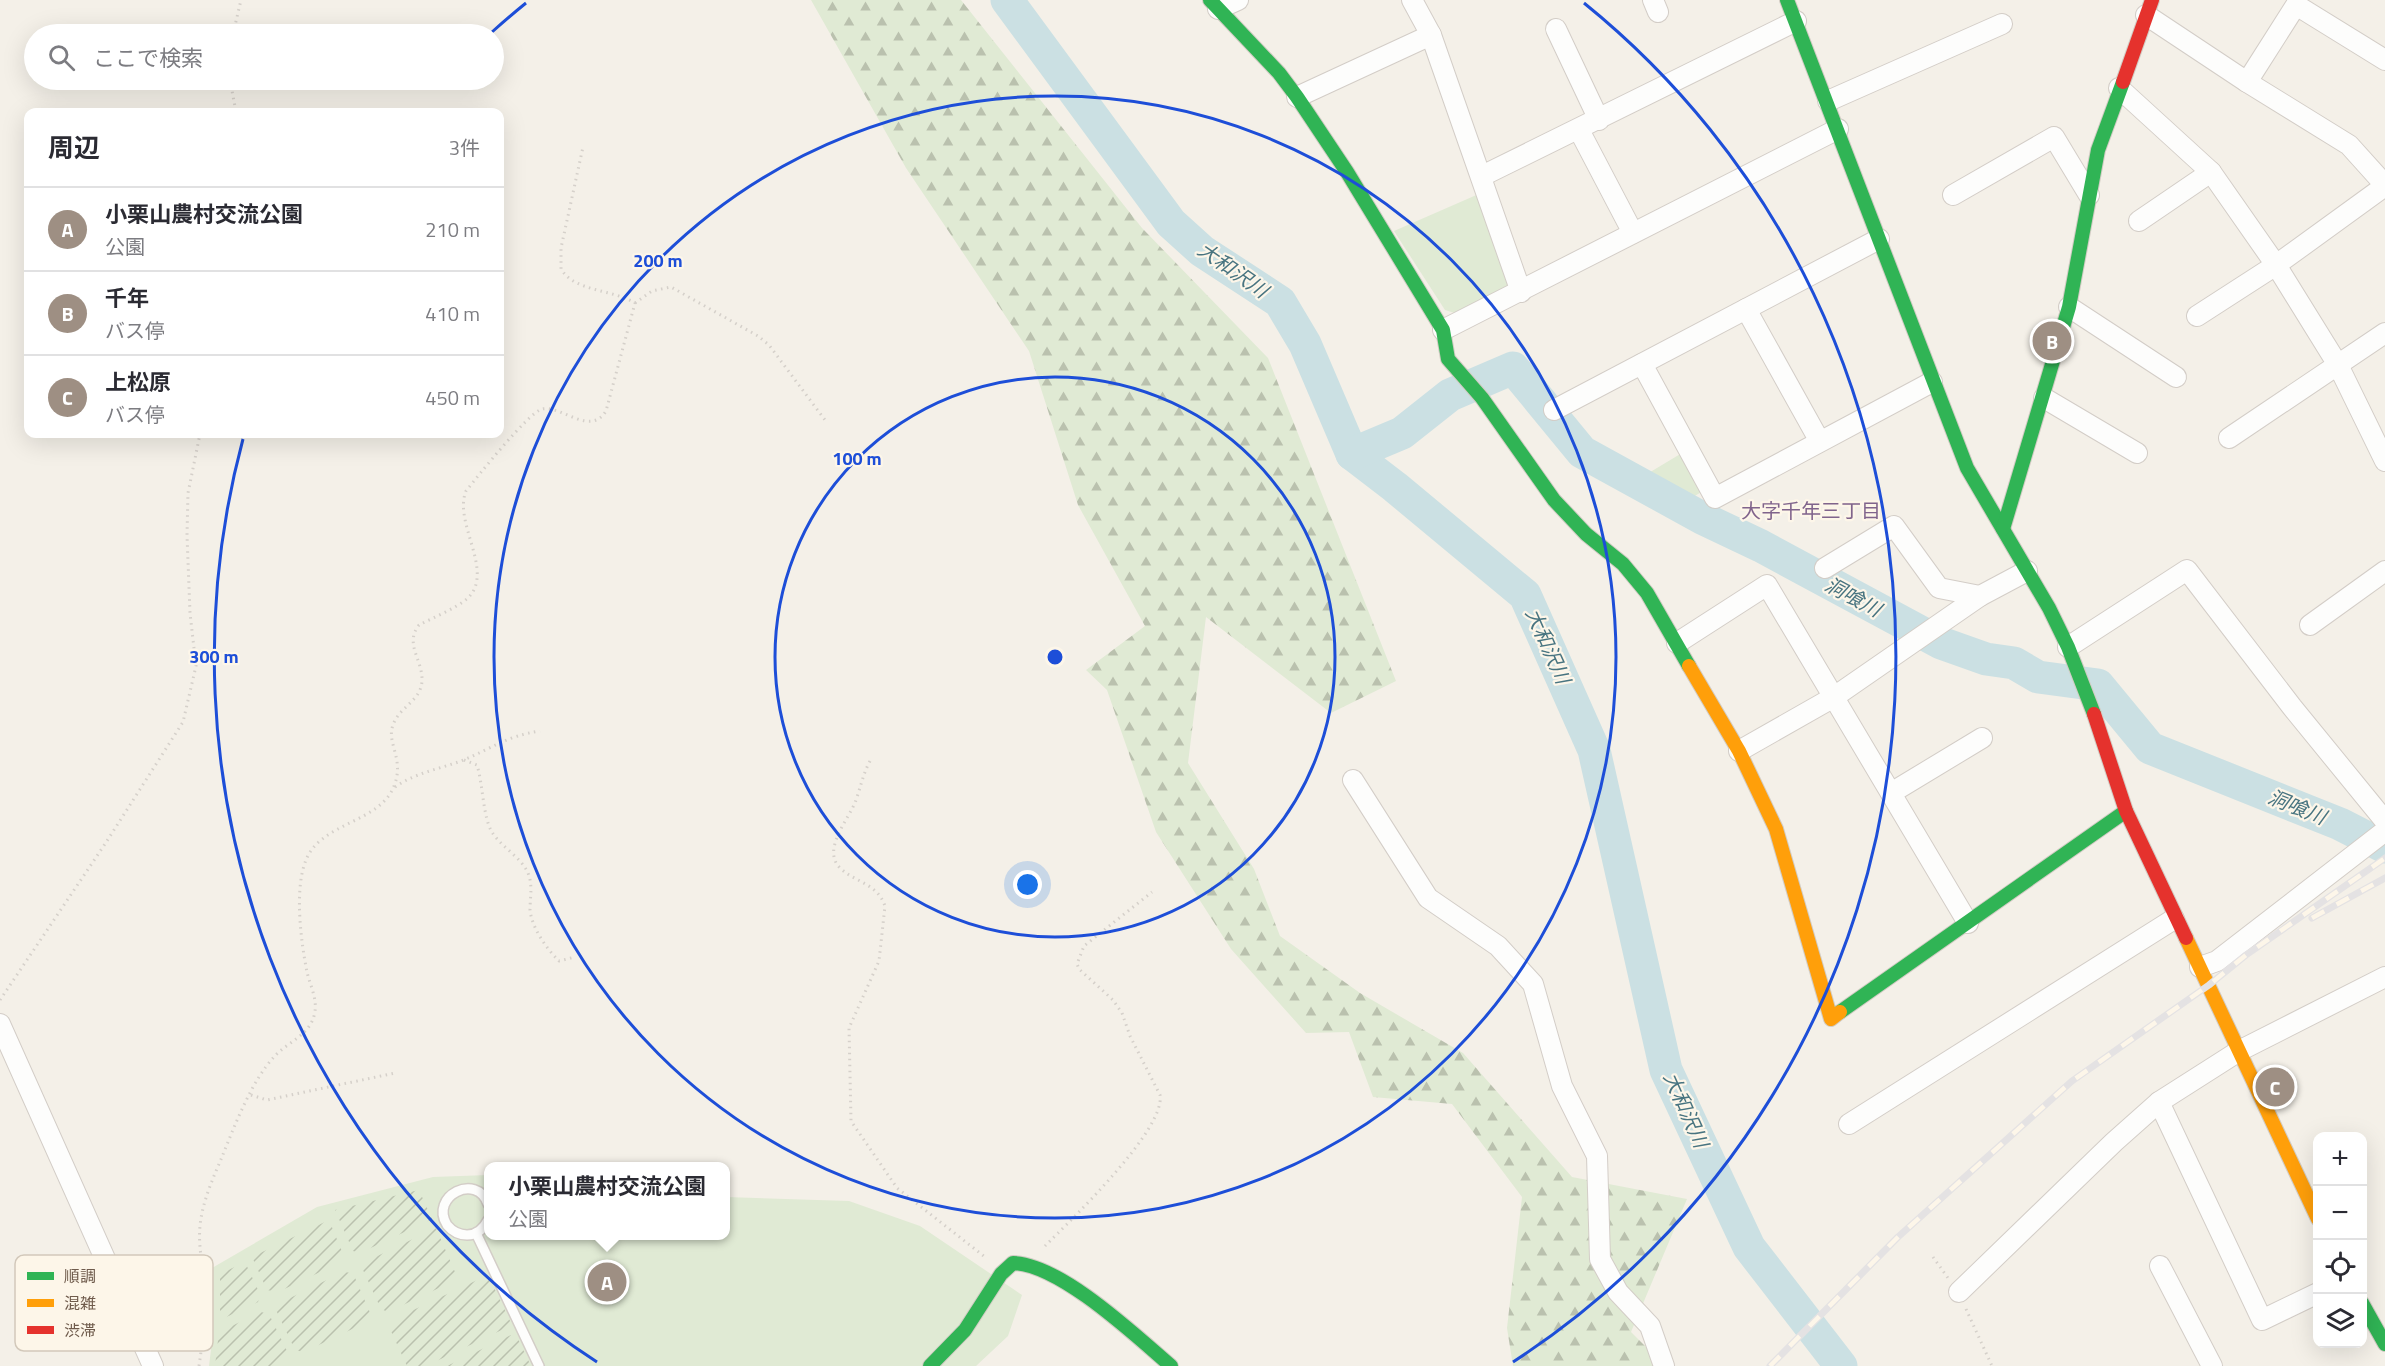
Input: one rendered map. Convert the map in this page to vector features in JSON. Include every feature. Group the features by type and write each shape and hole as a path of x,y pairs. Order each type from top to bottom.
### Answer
{"street":[{"path":"1214,4 1238,0"},
{"path":"1412,0 1431,35 1521,292"},
{"path":"1787,0 1828,101 1932,382 1967,468 2068,647 2097,721 2126,811 2174,919 2200,967 2313,1208"},
{"path":"1214,4 1236,30 1279,73 1347,172 1443,330 1448,359 1482,398 1554,500 1586,534 1623,564 1647,593 1739,751 1776,829 1830,1019 1968,923 2020,883 2126,811"},
{"path":"2247,82 2296,5 2385,60"},
{"path":"2003,529 2025,448 2044,398 2069,307 2098,150 2149,7 2247,82 2349,145 2385,186 2276,265 2197,316"},
{"path":"1482,176 1796,21"},
{"path":"1828,101 2002,24"},
{"path":"1556,28 1599,120"},
{"path":"1297,97 1431,35"},
{"path":"2119,88 2211,172 2276,265 2338,365 2385,461"},
{"path":"1443,330 1838,129"},
{"path":"1579,130 1633,233"},
{"path":"1953,195 2054,137 2089,195"},
{"path":"2139,221 2211,172"},
{"path":"1554,410 1879,239"},
{"path":"2069,307 2176,377"},
{"path":"1746,309 1819,440"},
{"path":"2229,438 2385,333"},
{"path":"1642,364 1715,498 1819,440 1932,382"},
{"path":"2044,398 2137,453"},
{"path":"1825,568 1894,526 1939,588 1980,596"},
{"path":"2068,647 2187,570 2292,707 2385,822"},
{"path":"1739,751 1834,696 1980,596 2027,571"},
{"path":"2310,625 2385,571"},
{"path":"1677,643 1767,585 1968,923"},
{"path":"1891,794 1982,738"},
{"path":"1353,780 1428,898 1498,946 1533,984 1562,1086 1597,1156 1600,1259 1618,1292 1650,1326 1664,1366"},
{"path":"2200,967 2217,961 2385,831"},
{"path":"1849,1124 2174,919"},
{"path":"1959,1292 2114,1142 2159,1102 2239,1052 2384,981"},
{"path":"0,1024 103,1255"},
{"path":"2159,1102 2262,1320 2316,1294"},
{"path":"930,1366 974,1319 1002,1272 1014,1263 1030,1263 1091,1300 1171,1366"},
{"path":"2160,1266 2211,1366"},
{"path":"2367,1312 2385,1344"},
{"path":"146,1351 153,1366"}],"lane":[{"path":"484,1197 472,1188 462,1188 446,1200 443,1209 449,1228 467,1235 477,1233 484,1225"},
{"path":"477,1233 539,1366"}],"path":[{"path":"235,24 241,0"},
{"path":"232,90 235,108"},
{"path":"583,147 561,248 561,269 572,282 624,297 635,303"},
{"path":"394,788 399,766 390,734 393,724 419,693 422,683 412,639 415,631 419,625 467,598 477,579 476,561 462,511 461,502 466,491 523,423 536,412 549,410 587,422 603,416 635,303 652,291 671,287 758,336 769,345 825,420"},
{"path":"0,1000 105,844 183,722 196,666 190,613 187,535 188,493 199,438"},
{"path":"201,1255 202,1212 222,1158 251,1095 274,1056 302,1035 313,1022 315,997 303,952 301,889 305,862 317,843 381,804 394,788 408,778 464,760 516,734 540,731"},
{"path":"464,760 477,765 483,785 488,824 492,833 527,872 531,883 530,912 535,927 549,951 559,961 575,957"},
{"path":"870,760 860,780 856,800 841,828 834,857 839,867 868,883 883,899 885,906 879,961 849,1028 851,1120 897,1188 980,1251 1002,1272"},
{"path":"1030,1263 1124,1164 1144,1136 1162,1103 1125,1024 1122,1012 1113,999 1079,969 1077,964 1084,946 1152,892"},
{"path":"251,1095 267,1100 395,1073"},
{"path":"199,1366 201,1351"}],"green space":[{"path":"811,0 961,0 1142,228 1268,358 1396,681 1331,713 1206,617 1188,763 1254,869 1280,936 1360,993 1463,1053 1572,1177 1687,1199 1631,1332 1665,1366 1513,1366 1507,1328 1522,1197 1452,1104 1373,1097 1349,1032 1306,1033 1231,949 1156,832 1107,690 1086,670 1145,626 1078,505 1029,351 906,168"},
{"path":"1481,193 1510,278 1507,292 1461,315 1445,310 1394,231"},
{"path":"1682,453 1703,491 1683,503 1642,477"},
{"path":"484,1175 484,1240 730,1240 730,1197 849,1201 920,1226 1022,1295 1008,1336 976,1366 209,1366 211,1351 213,1351 213,1267 317,1207 433,1177"},
{"path":"419,1190 432,1219 360,1253 353,1251 335,1210"},
{"path":"329,1220 343,1254 339,1263 278,1292 267,1290 252,1257"},
{"path":"436,1228 458,1279 388,1312 381,1309 363,1270 365,1262"},
{"path":"245,1262 260,1294 258,1302 220,1320 220,1274"},
{"path":"343,1272 353,1273 371,1315 369,1321 304,1352 295,1350 276,1310 280,1303"},
{"path":"488,1275 512,1325 426,1366 407,1366 390,1329 392,1320"},
{"path":"261,1312 269,1314 288,1353 285,1362 275,1366 215,1366 219,1332"},
{"path":"511,1335 517,1337 531,1366 447,1366"}],"waterway":[{"name":"大和沢川","path":"1007,0 1171,223 1202,251 1280,302 1305,344 1352,454 1525,595 1594,750 1666,1070 1749,1247 1841,1366"},
{"name":"洞喰川","path":"1352,454 1402,433 1450,395 1513,368 1582,452 1702,518 1761,546 1941,643 1986,659 2014,663 2038,677 2098,685 2150,748 2340,824 2385,847"}],"railway":[{"path":"1770,1366 1898,1237 2072,1081 2385,858"},
{"path":"2312,918 2385,878"}],"traffic: fast":[{"path":"1210,0 1279,73 1347,172 1443,330 1448,359 1482,398 1554,500 1586,534 1623,564 1647,593 1689,666"},
{"path":"1787,0 1967,468 2049,608 2068,647 2094,714"},
{"path":"2003,529 2069,307 2098,150 2123,82"},
{"path":"1840,1012 2126,811"},
{"path":"930,1366 965,1330 1001,1274 1013,1263 1032,1266 1074,1288 1118,1320 1171,1366"},
{"path":"2367,1312 2385,1344"}],"traffic: slow":[{"path":"1689,666 1739,751 1776,829 1831,1019 1840,1012"},
{"path":"2186,938 2313,1208"}],"traffic: jam":[{"path":"2123,82 2152,0"},
{"path":"2094,714 2126,811 2186,938"}],"place":[{"name":"千年","path":"2052,341"},
{"name":"上松原","path":"2275,1087"},
{"name":"小栗山農村交流公園","path":"607,1282"}],"district":[{"name":"大字千年三丁目","path":"1811,511"}]}
